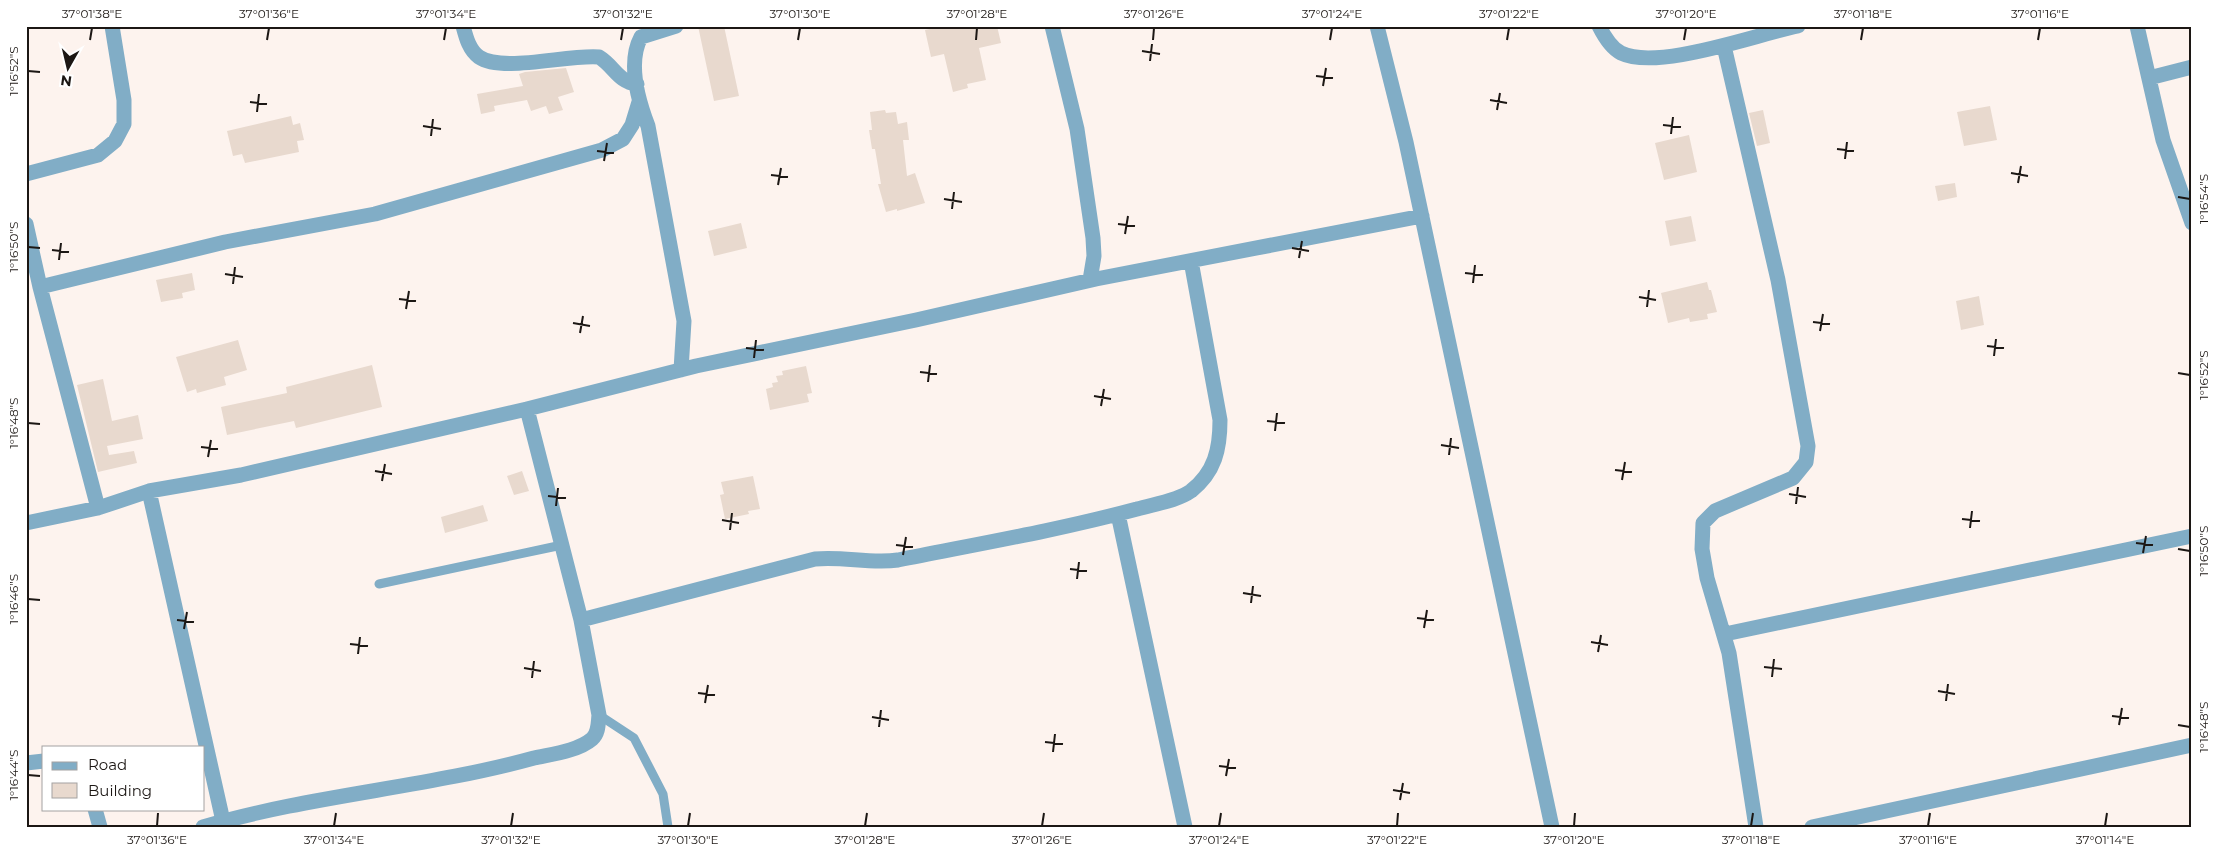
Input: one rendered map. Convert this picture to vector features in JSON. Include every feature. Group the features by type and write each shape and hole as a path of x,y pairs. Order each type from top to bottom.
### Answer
{"street":[{"path":"26,174 98,155 115,141 124,124 124,100 112,26"},
{"path":"463,26 468,44 479,57 491,62 508,63 599,57 607,62 620,78 627,83 637,84"},
{"path":"676,26 641,37 634,57 639,102 648,126 684,321 681,370"},
{"path":"1052,26 1077,129 1093,238 1094,256 1090,280"},
{"path":"1377,26 1422,216 1552,827"},
{"path":"1599,26 1604,37 1621,52 1639,57 1662,57 1724,46 1798,26"},
{"path":"2136,26 2163,140 2192,223"},
{"path":"1724,46 1778,280 1808,446 1806,462 1793,478 1715,512 1703,522 1702,549 1707,578 1725,634 1756,827"},
{"path":"2148,78 2192,67"},
{"path":"40,286 225,242 375,214 602,150 623,139 632,125 639,102"},
{"path":"26,524 98,508 149,491 241,475 527,409 681,370 1090,280 1422,216"},
{"path":"26,224 40,286 98,508"},
{"path":"581,620 815,559 883,562 898,560 1118,514 1169,500 1190,492 1204,478 1216,457 1220,443 1220,420 1191,261"},
{"path":"203,827 319,799 445,779 514,764 579,746 592,739 598,730 599,714 581,620 527,409"},
{"path":"149,491 223,821"},
{"path":"1118,514 1185,827"},
{"path":"1725,634 2192,536"},
{"path":"1812,827 1870,821 2192,745"},
{"path":"26,763 42,761"},
{"path":"95,810 100,827"}],"lane":[{"path":"379,584 562,545"},
{"path":"599,714 634,738 663,794 668,827"}],"building":[{"path":"698,26 724,26 739,96 714,101"},
{"path":"944,26 997,26 1001,43 979,48 986,80 967,84 968,88 953,92 944,54 931,57 925,30"},
{"path":"566,68 574,92 558,97 563,110 549,114 546,106 531,111 527,100 494,106 495,111 481,114 477,94 523,86 519,74 525,72"},
{"path":"1990,106 1997,140 1964,146 1957,112"},
{"path":"885,110 886,113 896,112 898,124 907,122 909,140 903,140 907,176 915,173 925,203 886,212 878,184 881,184 875,149 872,149 869,130 872,130 870,112"},
{"path":"1763,110 1770,143 1757,146 1749,113"},
{"path":"291,116 293,125 300,123 304,140 297,141 299,152 245,163 242,154 233,156 227,131"},
{"path":"1689,135 1697,172 1664,180 1655,143"},
{"path":"1955,183 1957,197 1938,201 1935,186"},
{"path":"1691,216 1696,241 1670,246 1665,221"},
{"path":"741,223 747,248 714,256 708,231"},
{"path":"192,273 195,290 182,293 183,298 161,302 156,280"},
{"path":"1707,282 1717,312 1707,314 1708,319 1690,322 1689,318 1668,323 1661,293"},
{"path":"1979,296 1984,325 1961,330 1956,301"},
{"path":"238,340 247,370 224,377 226,385 197,393 196,389 187,392 176,357"},
{"path":"372,365 382,407 296,428 294,421 227,435 221,407 287,393 286,387"},
{"path":"806,366 812,393 807,394 809,402 770,410 766,389 773,387 772,383 778,382 776,376 783,375 782,371"},
{"path":"103,379 112,421 138,415 143,439 107,446 109,455 134,451 137,463 98,472 77,385"},
{"path":"522,471 529,491 514,495 507,476"},
{"path":"753,476 760,509 748,511 749,514 725,519 720,495 724,494 721,482"},
{"path":"483,505 488,521 445,533 441,517"}]}
